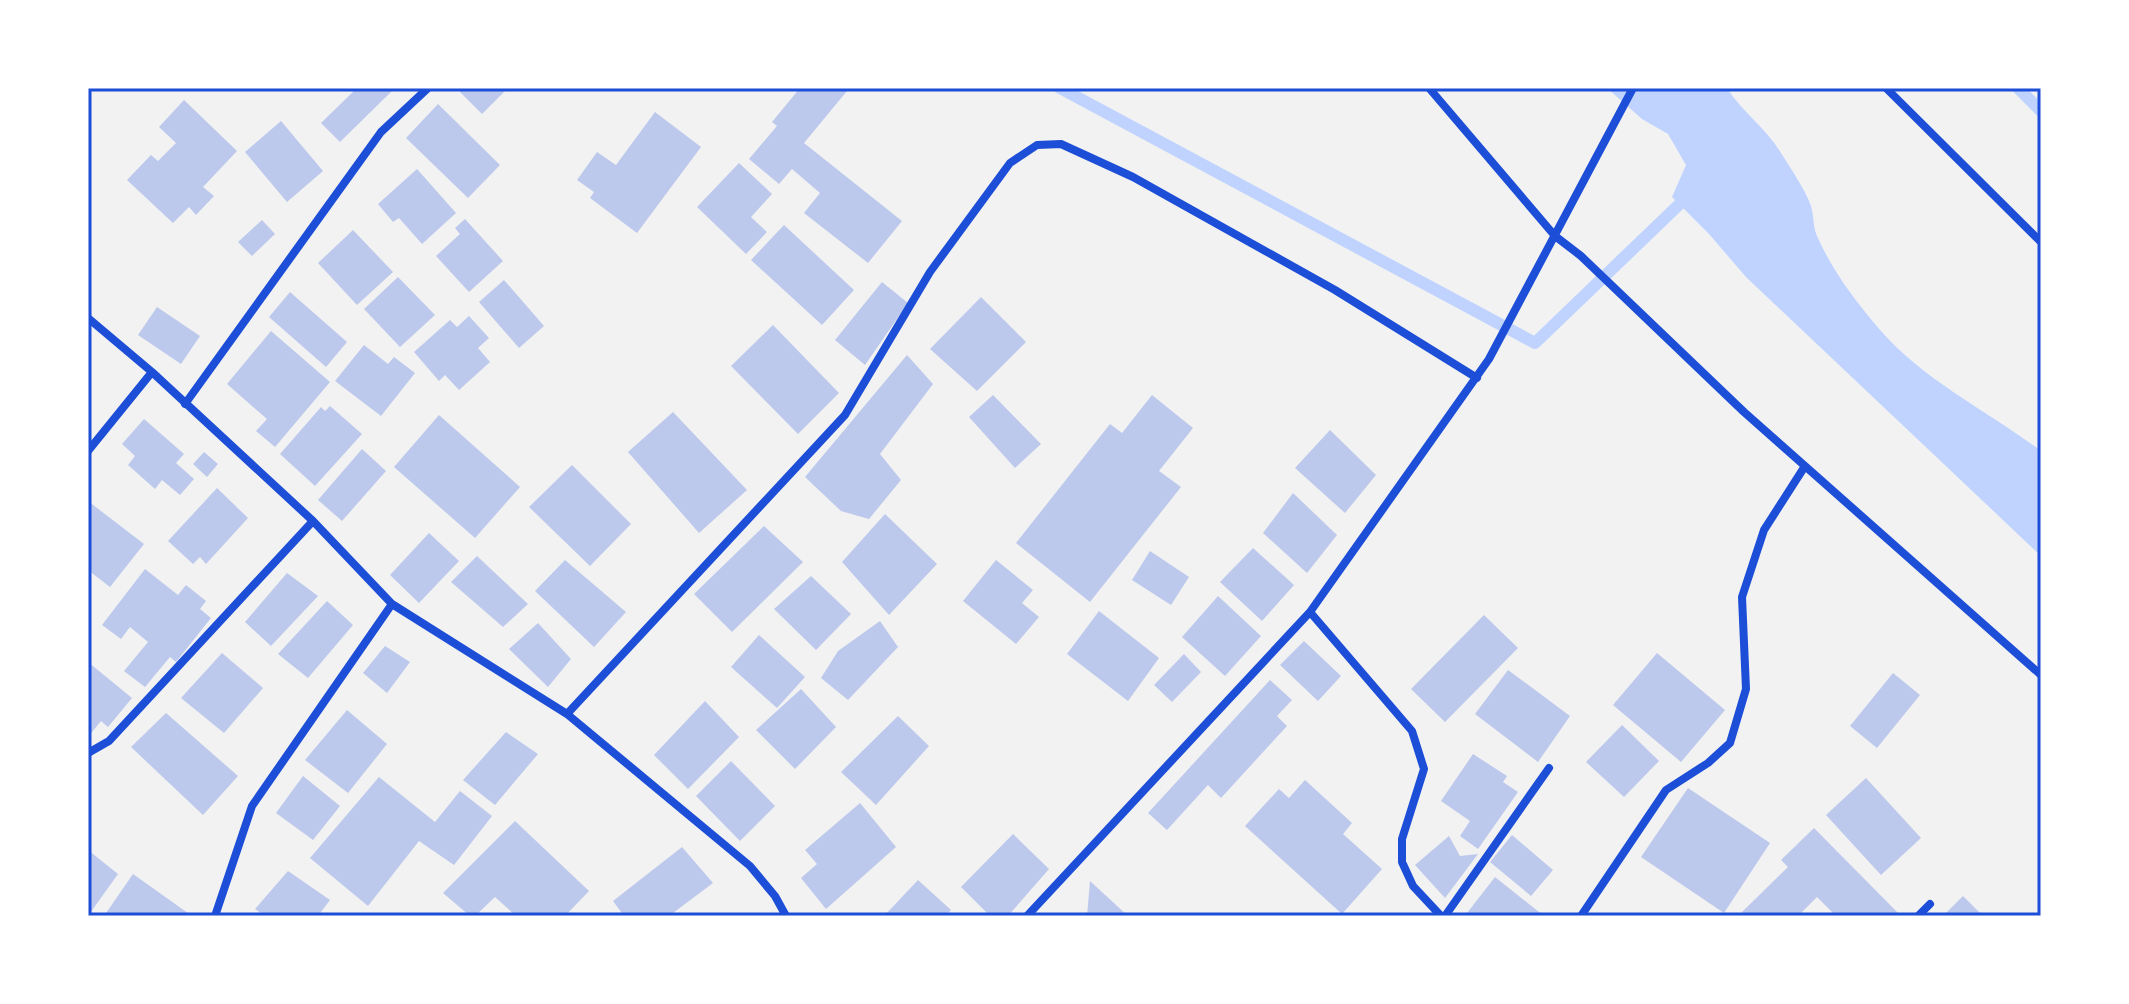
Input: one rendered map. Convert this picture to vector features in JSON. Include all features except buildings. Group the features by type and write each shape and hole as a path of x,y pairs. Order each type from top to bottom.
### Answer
{"street":[{"path":"185,404 381,132 428,88"},
{"path":"1429,88 1555,236 1581,256 1805,466 2041,675"},
{"path":"1027,916 1310,612 1489,359 1633,88"},
{"path":"1886,88 2041,242"},
{"path":"567,714 845,415 930,272 1010,163 1037,145 1061,144 1133,177 1335,290 1477,378"},
{"path":"88,318 152,372 313,521 392,604 567,714 750,866 775,896 786,916"},
{"path":"88,451 152,372"},
{"path":"1581,916 1666,790 1708,763 1730,743 1746,689 1742,597 1764,530 1805,466"},
{"path":"88,753 109,741 313,521"},
{"path":"215,916 252,806 392,604"},
{"path":"1310,612 1412,731 1424,769 1402,839 1402,862 1413,886 1443,916 1549,768"},
{"path":"1918,916 1930,904"}],"water":[{"path":"1607,88 1727,88 1775,144 1793,172 1808,199 1816,233 1830,262 1881,331 1937,381 2041,451 2041,556 1746,277 1672,197 1686,165 1668,134 1642,119"}],"waterway":[{"path":"1060,88 1535,343 1689,195"},
{"path":"2018,88 2041,111"}]}
